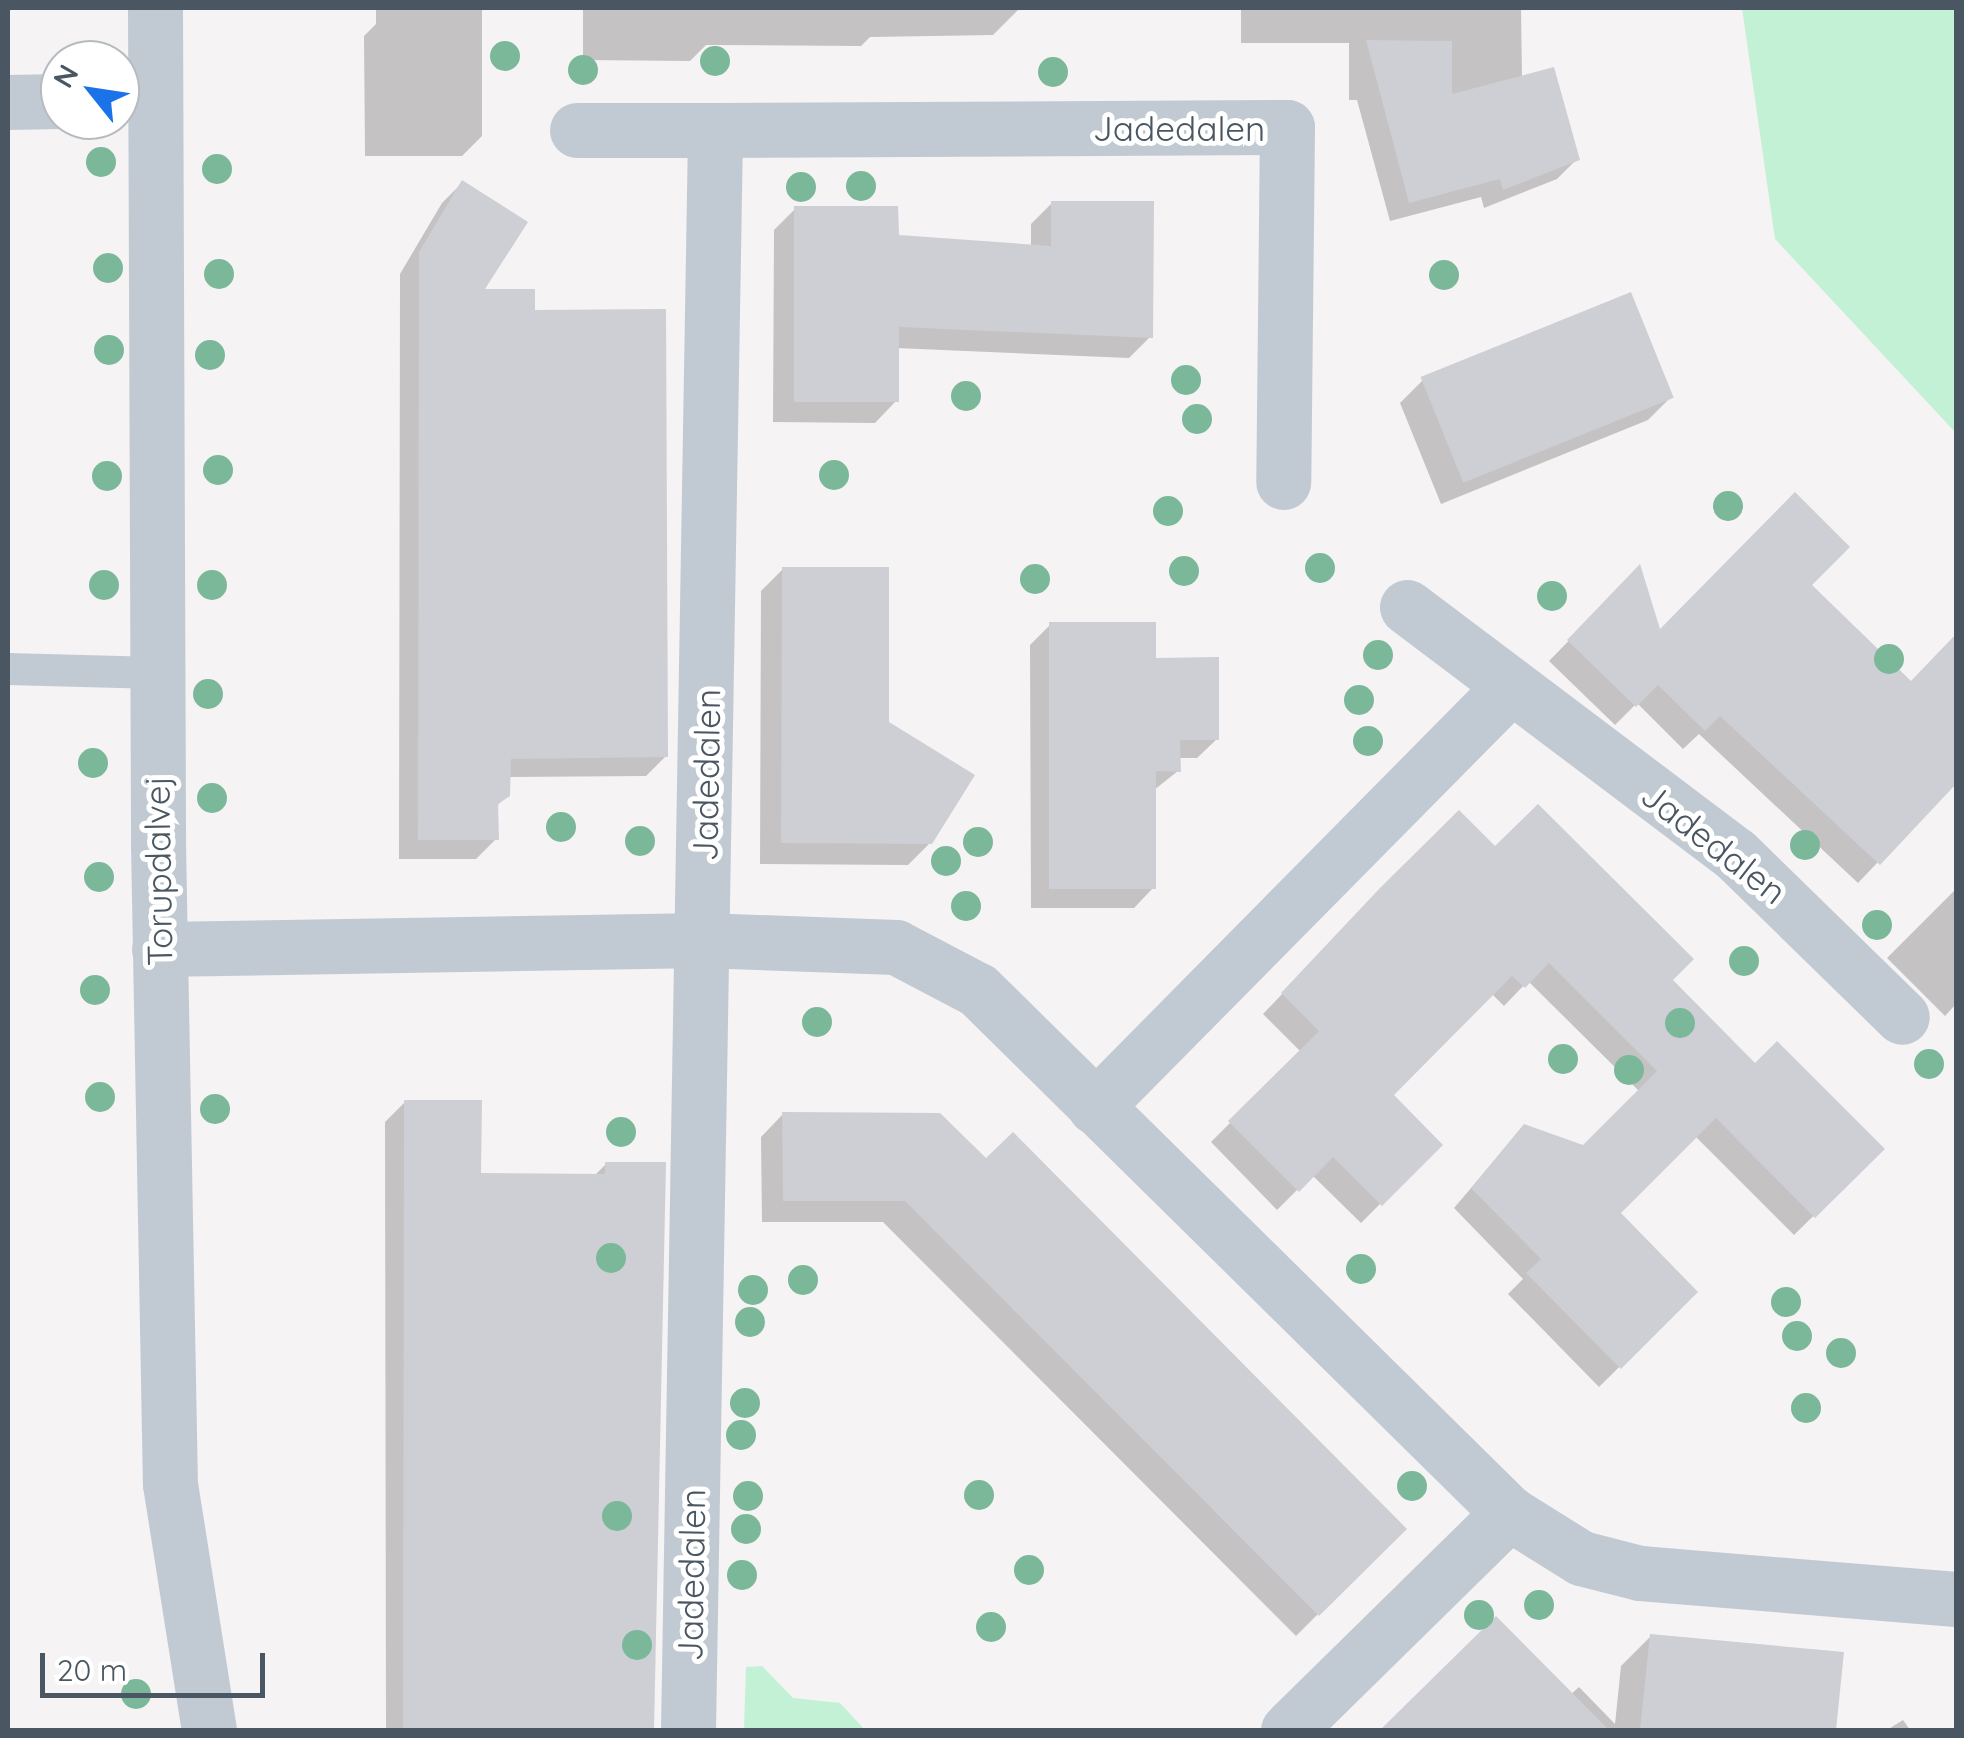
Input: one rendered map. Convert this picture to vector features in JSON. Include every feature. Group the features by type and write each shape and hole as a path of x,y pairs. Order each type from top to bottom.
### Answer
{"street":[{"name":"Torupdalvej","path":"140,85 155,8"},
{"path":"8,102 40,102"},
{"name":"Jadedalen","path":"577,130 1288,127 1283,482"},
{"name":"Jadedalen","path":"688,1730 716,130"},
{"name":"Torupdalvej","path":"138,140 157,673 170,1484 209,1730"},
{"name":"Jadedalen","path":"1407,607 1509,688 1735,854 1804,914 1902,1017"},
{"path":"1096,1106 1509,688"},
{"path":"159,949 704,940 896,947 978,990 1509,1513 1580,1558 1640,1573 1956,1600"},
{"path":"1288,1730 1509,1513"}],"lane":[{"path":"8,669 157,673"}],"green space":[{"path":"1742,8 1956,8 1956,433 1775,239"},
{"path":"762,1666 793,1698 840,1703 865,1730 744,1730 746,1667"}],"building":[{"path":"1366,40 1452,41 1452,94 1554,67 1580,160 1503,190 1500,179 1409,203"},
{"path":"462,180 528,222 485,289 535,289 535,310 666,309 668,757 511,759 510,796 498,804 499,840 418,840 419,252"},
{"path":"1051,201 1154,201 1153,338 899,327 899,402 794,402 794,206 898,206 899,235 1051,246"},
{"path":"1631,292 1674,398 1463,483 1421,377"},
{"path":"1795,492 1850,547 1812,585 1911,681 1956,634 1956,784 1880,865 1720,716 1705,731 1658,685 1636,707 1567,640 1640,564 1660,629"},
{"path":"782,567 889,567 889,722 975,775 932,844 781,843"},
{"path":"1049,622 1156,622 1156,658 1219,657 1219,740 1180,740 1181,772 1156,771 1156,889 1049,889"},
{"path":"1538,804 1694,959 1673,980 1755,1063 1777,1041 1885,1149 1815,1218 1716,1118 1621,1213 1698,1292 1621,1369 1526,1273 1541,1259 1471,1188 1524,1124 1583,1145 1657,1071 1549,963 1525,988 1512,976 1394,1095 1443,1145 1382,1206 1333,1157 1299,1192 1228,1121 1319,1031 1281,993 1380,888 1459,810 1495,846"},
{"path":"404,1100 482,1100 481,1173 605,1174 605,1162 666,1162 654,1730 403,1730"},
{"path":"782,1112 940,1113 986,1158 1013,1132 1407,1529 1319,1616 905,1201 783,1201"},
{"path":"1496,1616 1609,1730 1380,1730"},
{"path":"1650,1634 1844,1652 1836,1730 1640,1730"}]}
